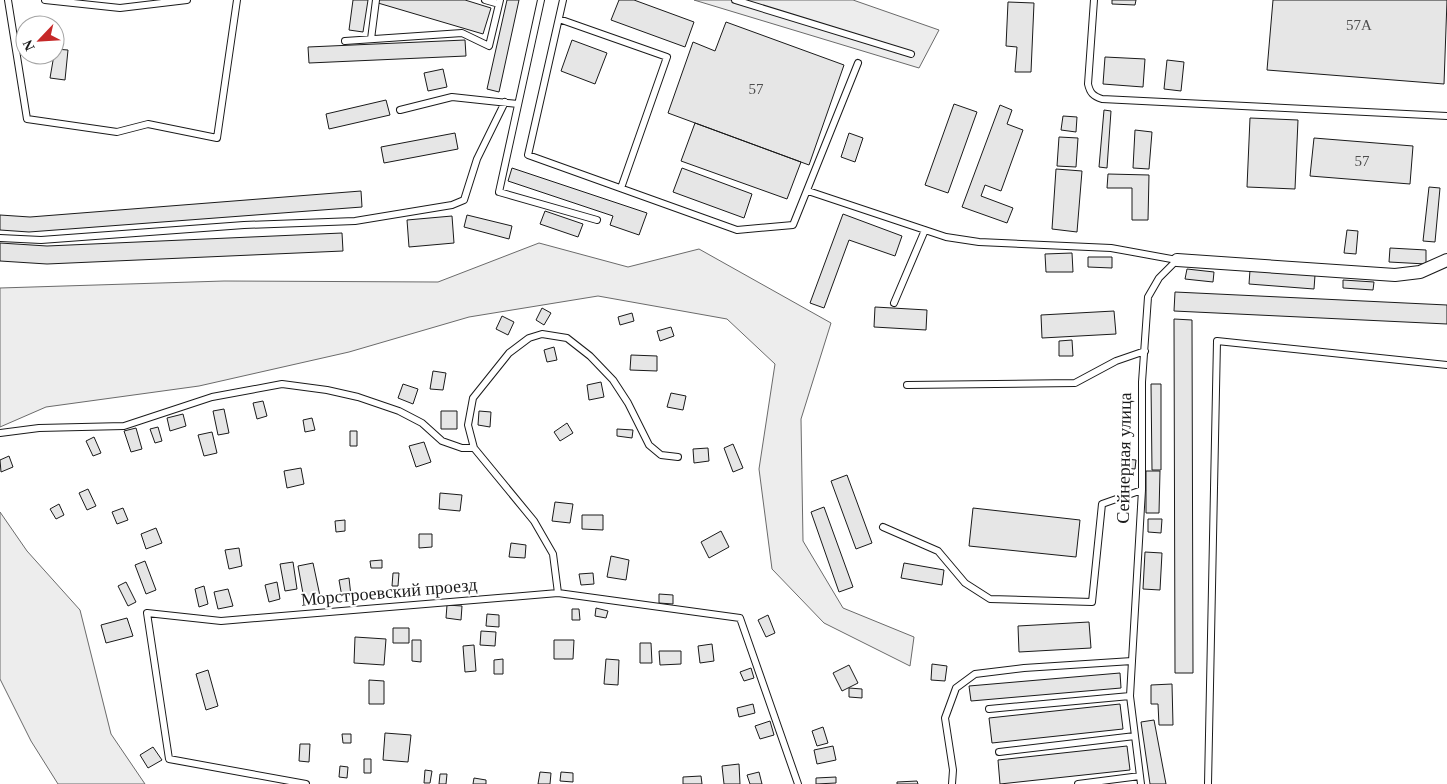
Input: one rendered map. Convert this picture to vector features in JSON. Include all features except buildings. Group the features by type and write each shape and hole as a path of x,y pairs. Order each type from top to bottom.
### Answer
{"street":[{"path":"1177,260 1395,275 1420,272 1447,260"}],"lane":[{"path":"8,0 27,119 117,132 148,124 217,138 237,0"},
{"path":"45,0 120,8 187,0"},
{"path":"371,39 376,0"},
{"path":"345,40 462,33 489,46 499,2 485,0"},
{"path":"541,0 499,192 597,220"},
{"path":"563,0 528,156 737,230 793,225 858,63"},
{"path":"734,0 911,54"},
{"path":"1094,0 1088,84 1090,91 1095,97 1102,99 1447,116"},
{"path":"559,19 667,57 621,188"},
{"path":"400,110 452,97 518,104"},
{"path":"0,238 41,240 244,225 355,221 452,205 464,200 477,159 505,102"},
{"path":"808,191 946,237 979,242 1111,248 1177,260"},
{"path":"894,303 925,230"},
{"name":"Сейнерная улица","path":"1141,784 1130,696 1142,490 1142,382 1144,351 1148,297 1159,278 1177,260"},
{"path":"558,593 553,554 534,521 474,448 468,425 473,398 509,352 529,338 542,334 567,338 590,356 613,380 628,403 648,445 661,455 678,456"},
{"path":"1208,784 1216,341 1447,365"},
{"path":"907,385 1075,383 1116,361 1144,351"},
{"path":"0,433 39,428 124,426 212,397 282,384 327,390 358,397 399,411 422,422 442,441 462,448 474,448"},
{"path":"883,527 938,551 965,583 990,600 1092,602 1102,504 1142,490"},
{"name":"Морстроевский проезд","path":"302,784 169,759 147,613 221,621 558,593 740,618 798,784"},
{"path":"952,784 953,770 945,718 956,688 975,674 1024,668 1132,660"},
{"path":"989,709 1130,696"},
{"path":"999,752 1135,736"},
{"path":"1078,784 1140,776"}],"shaded area":[{"path":"694,0 853,0 939,30 919,68"},
{"path":"539,243 628,267 699,249 831,323 801,419 803,541 843,608 914,637 910,666 824,623 772,569 759,469 775,364 727,319 598,296 469,317 349,352 199,386 46,407 0,427 0,288 224,281 438,282"},
{"path":"0,512 27,551 80,610 111,734 145,784 58,784 31,741 0,679"}]}
